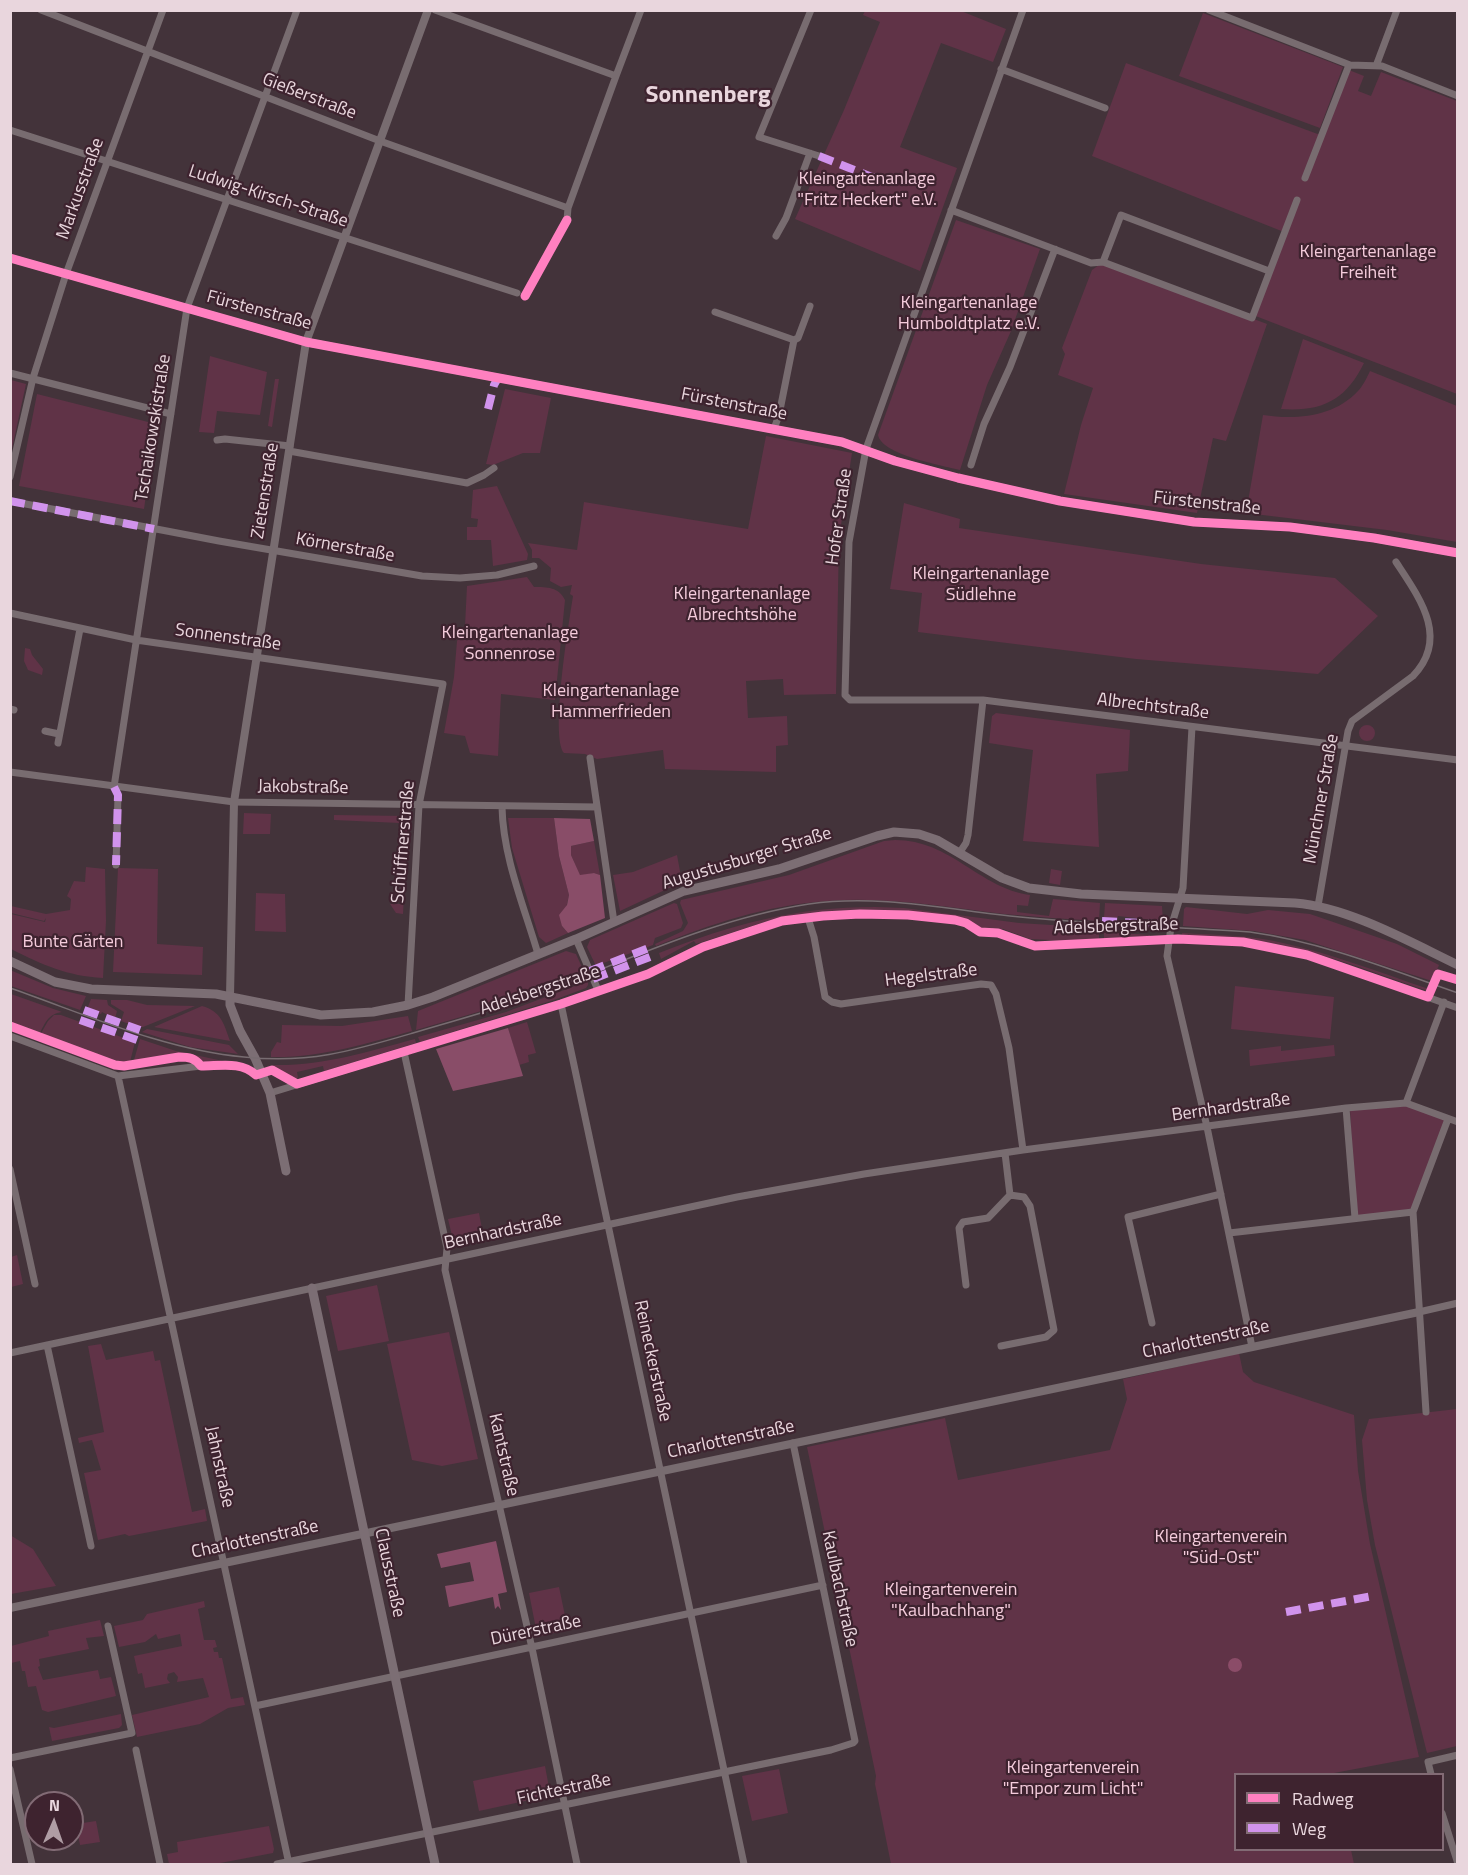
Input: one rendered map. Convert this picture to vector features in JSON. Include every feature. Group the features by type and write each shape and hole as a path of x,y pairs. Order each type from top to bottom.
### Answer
{"main road":[{"name":"Augustusburger Straße","path":"10,962 55,982 77,987 108,991 230,996 321,1015 373,1012 408,1005 576,939 684,891 779,869 886,833 906,832 937,840 1002,878 1029,888 1081,894 1295,903 1318,906 1382,929 1458,965"},
{"path":"230,996 233,1014 240,1031 270,1092 286,1171"},
{"name":"Clausstraße","path":"312,1288 435,1864"}],"street":[{"name":"Gießerstraße","path":"41,10 380,141 568,208"},
{"name":"Markusstraße","path":"10,477 33,378 66,274 162,10"},
{"name":"Tschaikowskistraße","path":"116,865 118,795 114,787 187,308 297,10"},
{"name":"Zietenstraße","path":"230,996 234,802 306,342 428,10"},
{"path":"435,10 616,76"},
{"path":"567,220 568,208 642,10"},
{"path":"811,10 759,137 819,156"},
{"name":"Hofer Straße","path":"845,695 847,563 866,449 1023,10"},
{"path":"1209,10 1349,65 1382,66 1458,96"},
{"path":"1376,66 1397,10"},
{"path":"1305,178 1349,65"},
{"path":"1001,69 1105,108"},
{"name":"Ludwig-Kirsch-Straße","path":"10,130 517,293"},
{"path":"776,236 786,218 810,153"},
{"path":"951,210 1091,263 1103,262 1251,318 1297,200"},
{"path":"1103,262 1121,214 1269,271"},
{"path":"971,465 984,424 1014,357 1055,249"},
{"name":"Fürstenstraße","path":"10,258 306,342 842,442 895,461 975,483 1060,501 1194,522 1290,527 1374,538 1458,553"},
{"path":"774,429 779,415 794,340 798,338 810,306"},
{"path":"715,312 794,340"},
{"path":"10,373 171,414"},
{"path":"217,440 225,439 290,448 467,483 484,476 494,468"},
{"name":"Körnerstraße","path":"10,501 153,529 422,576 460,578 497,575 534,566"},
{"name":"Münchner Straße","path":"1318,906 1352,721 1413,676 1422,667 1428,650 1430,624 1421,603 1396,562"},
{"name":"Sonnenstraße","path":"10,613 136,640 443,684"},
{"path":"58,743 80,629"},
{"name":"Schüffnerstraße","path":"408,1005 419,805 443,684"},
{"name":"Albrechtstraße","path":"845,695 850,700 983,700 1458,760"},
{"path":"960,852 968,835 983,700"},
{"path":"1192,727 1183,888 1167,956 1207,1127 1252,1347"},
{"path":"45,731 59,734"},
{"path":"590,758 614,922"},
{"name":"Jakobstraße","path":"10,772 234,802 597,807"},
{"path":"502,807 502,826 507,847 538,954"},
{"name":"Adelsbergstraße","path":"270,1092 561,1004 648,974 703,947 782,921 808,918"},
{"name":"Hegelstraße","path":"808,918 814,937 822,988 825,997 832,1002 841,1004 981,984 991,985 996,994 1009,1048 1023,1150"},
{"name":"Adelsbergstraße","path":"993,932 1035,946 1169,940 1243,942"},
{"path":"576,939 598,990"},
{"path":"1320,959 1458,1008"},
{"path":"1406,1102 1444,1002"},
{"name":"Reineckerstraße","path":"561,1004 744,1864"},
{"path":"10,1036 118,1076 201,1066"},
{"name":"Kantstraße","path":"404,1053 447,1248 445,1270 532,1648 577,1864"},
{"name":"Jahnstraße","path":"118,1076 289,1863"},
{"name":"Bernhardstraße","path":"10,1353 798,1185 1023,1150 1406,1102 1458,1122"},
{"path":"1346,1108 1355,1218"},
{"path":"1426,1412 1413,1212 1448,1119"},
{"path":"1005,1153 1010,1195"},
{"path":"10,1168 35,1284"},
{"path":"1152,1323 1128,1217 1221,1194"},
{"path":"966,1285 959,1228 963,1222 988,1218 1010,1195"},
{"path":"1001,1346 1046,1337 1054,1330 1030,1206 1024,1197 1010,1195"},
{"path":"1229,1233 1413,1212"},
{"name":"Charlottenstraße","path":"10,1608 1458,1303"},
{"path":"47,1345 91,1546"},
{"name":"Kaulbachstraße","path":"794,1443 855,1741"},
{"name":"Dürerstraße","path":"255,1706 823,1586"},
{"path":"10,1758 132,1733 108,1626"},
{"name":"Fichtestraße","path":"277,1864 850,1746 855,1741"},
{"path":"136,1750 160,1864"},
{"path":"1431,1773 1428,1762 1458,1755"},
{"path":"10,1769 32,1864"},
{"path":"1444,1816 1458,1864"}],"green space":[{"name":"Kleingartenanlage \"Fritz Heckert\" e.V.","path":"865,11 961,11 1006,29 993,62 941,43 900,147 957,168 920,271 795,219 844,110 880,22 863,15"},
{"path":"1203,13 1343,67 1320,128 1179,76"},
{"name":"Kleingartenanlage Freiheit","path":"1126,63 1323,136 1349,70 1364,76 1358,91 1371,96 1381,72 1457,101 1457,394 1253,315 1284,232 1092,156"},
{"name":"Kleingartenanlage Humboldtplatz e.V.","path":"956,220 1040,249 1011,331 987,385 960,470 901,454 882,442 878,435"},
{"path":"1103,262 1267,324 1226,441 1213,438 1197,513 1064,494 1081,425 1093,388 1058,375 1065,354 1062,348 1092,270"},
{"path":"1303,339 1364,363 1349,386 1331,401 1309,408 1281,409"},
{"path":"210,356 267,372 260,415 217,411 214,433 199,432"},
{"path":"1370,371 1457,406 1457,542 1387,530 1246,513 1263,415 1288,417 1314,415 1326,411 1348,400 1358,391"},
{"path":"275,379 279,379 272,427 268,426"},
{"path":"10,380 26,384 11,453"},
{"path":"505,389 551,398 540,453 523,453 493,465 486,464"},
{"path":"37,394 156,424 144,509 19,486"},
{"name":"Kleingartenanlage Albrechtshöhe","path":"766,436 852,453 839,538 836,694 784,695 783,679 746,681 748,718 787,716 788,745 776,746 776,772 665,769 663,750 597,759 585,754 564,753 560,742 560,703 573,596 570,594 572,585 561,587 550,581 551,568 539,558 532,558 532,550 528,543 577,550 584,502 748,529"},
{"path":"497,486 528,554 527,560 493,566 491,540 467,540 467,527 477,527 478,519 471,518 473,490"},
{"name":"Kleingartenanlage Südlehne","path":"904,503 960,519 959,528 1201,564 1335,578 1378,616 1318,674 1136,659 918,632 922,593 890,589"},
{"name":"Kleingartenanlage Sonnenrose","path":"527,577 534,587 556,590 565,600 555,700 501,694 498,756 470,753 465,736 444,733 454,677 457,641 465,626 467,586"},
{"path":"25,648 30,649 43,669 42,675 28,670 24,661"},
{"path":"996,713 1130,730 1128,771 1096,774 1099,847 1023,841 1033,750 989,743 992,716"},
{"path":"1364,725 1370,725 1375,733 1373,739 1364,741 1359,736 1359,730"},
{"path":"244,813 271,814 270,834 243,834"},
{"path":"334,815 405,816 408,818 403,914 396,913 390,904 401,904 400,823 334,820"},
{"path":"508,818 554,818 559,856 569,895 562,926 568,933 546,943 539,937 512,848"},
{"path":"594,841 600,875 594,873 580,876 571,855 571,846"},
{"path":"884,841 915,842 933,848 995,883 1012,891 1030,895 1028,906 1017,905 1017,912 1049,916 1053,899 1100,903 1099,921 1004,914 894,901 827,901 761,911 697,930 656,946 655,944 683,931 688,923 680,903 681,900 789,875"},
{"path":"677,855 682,882 620,911 613,875 633,872"},
{"name":"Bunte Gärten","path":"86,867 105,869 106,921 103,978 56,969 11,949 11,914 45,922 46,918 44,921 11,913 11,906 46,914 70,910 71,899 67,896 74,881 85,882"},
{"path":"118,868 158,869 157,944 203,947 202,975 113,972"},
{"path":"1051,869 1062,871 1060,885 1049,883"},
{"path":"256,893 285,894 286,932 255,931"},
{"path":"674,903 677,904 683,923 681,928 655,938 653,945 598,965 595,964 587,947 590,940"},
{"path":"1105,903 1162,906 1163,921 1118,916 1117,919 1104,918"},
{"path":"1186,907 1247,914 1268,910 1310,914 1397,944 1439,965 1432,981 1305,940 1254,931 1183,926"},
{"path":"904,908 1019,923 1099,928 1099,939 1070,941 1030,939 1003,929 982,929 957,919 904,912 870,911 780,917 696,944 694,941 661,959 659,953 713,934 765,919 818,910"},
{"path":"1104,932 1150,935 1150,937 1104,939"},
{"path":"1182,933 1271,940 1302,947 1429,989 1428,991 1290,947 1249,940 1183,938"},
{"path":"566,951 576,954 585,974 502,1005 416,1030 418,1011"},
{"path":"10,970 53,988 86,996 80,1010 11,986"},
{"path":"588,981 586,988 554,1000 420,1042 418,1037 506,1012"},
{"path":"1235,986 1334,997 1330,1039 1231,1029"},
{"path":"11,994 62,1012 50,1017 39,1035 11,1025"},
{"path":"91,999 107,1000 108,1005 117,1011 115,1019 102,1012 101,1014 87,1009"},
{"path":"111,1000 127,1000 147,1005 195,1006 143,1027 137,1027 121,1021 124,1012 111,1004"},
{"path":"202,1006 218,1015 230,1041 154,1027"},
{"path":"54,1015 61,1015 135,1042 130,1062 114,1063 40,1035"},
{"path":"408,1016 412,1031 325,1053 271,1057 271,1052 277,1042 281,1043 282,1025 342,1026"},
{"path":"527,1022 536,1053 528,1055 529,1062 519,1065 508,1028"},
{"path":"147,1029 229,1045 238,1054 190,1047 142,1032"},
{"path":"140,1039 176,1051 223,1061 205,1062 186,1055 136,1062 134,1060"},
{"path":"415,1039 416,1043 324,1071 323,1066 297,1072 298,1078 293,1080 277,1072 273,1065 327,1061"},
{"path":"1334,1045 1335,1056 1250,1066 1249,1050 1281,1046 1281,1051"},
{"path":"1406,1103 1448,1119 1413,1212 1355,1218 1350,1108"},
{"path":"479,1213 484,1240 457,1246 454,1244 448,1219"},
{"path":"17,1255 23,1284 11,1287 11,1257"},
{"path":"377,1285 389,1341 338,1351 326,1296"},
{"path":"449,1332 478,1459 442,1466 412,1460 387,1344"},
{"path":"101,1344 106,1360 153,1351 155,1361 160,1360 192,1512 205,1509 207,1521 98,1540 84,1473 101,1470 92,1440 79,1443 78,1438 104,1432 88,1346"},
{"path":"1239,1353 1243,1372 1254,1382 1354,1415 1358,1471 1370,1544 1419,1757 1334,1773 1234,1773 1234,1851 1351,1851 1354,1864 891,1864 875,1784 876,1776 807,1447 945,1418 958,1480 1110,1450 1127,1399 1123,1379"},
{"path":"1457,1409 1457,1746 1427,1753 1375,1545 1367,1500 1362,1440 1369,1419"},
{"path":"10,1535 33,1549 56,1586 11,1594"},
{"path":"559,1587 568,1630 540,1636 537,1634 529,1593"},
{"path":"204,1601 205,1607 198,1609 204,1640 215,1640 217,1647 213,1648 214,1652 218,1652 219,1658 222,1658 231,1699 243,1697 245,1705 228,1708 200,1724 137,1737 132,1715 209,1697 203,1678 177,1682 178,1677 174,1672 168,1674 167,1679 170,1683 145,1688 142,1673 138,1674 134,1656 182,1646 180,1634 158,1639 156,1634 145,1642 119,1647 114,1626 143,1620 147,1614"},
{"path":"100,1620 104,1636 86,1638 89,1649 39,1659 40,1666 38,1667 43,1680 98,1670 100,1679 111,1677 116,1696 48,1712 42,1710 36,1686 28,1687 25,1671 22,1671 20,1661 11,1663 11,1646 49,1636 48,1631"},
{"path":"121,1714 122,1725 119,1728 52,1741 49,1727 54,1728"},
{"path":"545,1766 550,1793 548,1796 479,1811 473,1781"},
{"path":"779,1769 788,1813 752,1821 742,1776"},
{"path":"96,1821 100,1842 84,1844 84,1823"},
{"path":"269,1826 273,1853 215,1864 169,1864 167,1854 178,1852 177,1842"}],"shaded area":[{"path":"554,818 590,819 594,841 571,846 571,855 580,875 594,873 600,875 605,918 568,933 562,926 559,915 567,905 569,895 559,856"},
{"path":"508,1028 523,1076 453,1091 436,1049"},
{"path":"496,1541 507,1592 498,1594 501,1610 498,1606 495,1609 493,1597 449,1607 445,1586 474,1581 470,1562 441,1568 437,1554"},
{"path":"1232,1658 1238,1658 1242,1665 1238,1672 1232,1672 1228,1668 1228,1662"}],"tram line":[{"path":"10,988 125,1030 184,1047 267,1059 310,1057 370,1045 501,1007 667,943 737,920 809,904 862,901 915,904 1106,924 1250,932 1329,949 1458,993"}],"marked path":[{"path":"819,156 885,182"},
{"path":"488,409 498,378"},
{"path":"10,501 154,529"},
{"path":"114,787 118,795 116,865"},
{"path":"1102,921 1163,924"},
{"path":"590,971 649,948"},
{"path":"593,979 655,955"},
{"path":"84,1010 140,1030"},
{"path":"80,1020 137,1040"},
{"path":"1286,1612 1373,1596"}],"cycle path":[{"path":"525,296 567,220"},
{"path":"10,258 306,342 842,442 895,461 1060,501 1194,522 1290,527 1374,538 1458,553"},
{"path":"10,1026 115,1065 124,1066 186,1057 201,1066 237,1066 256,1075 272,1070 297,1084 561,1004 648,974 703,947 782,921 860,914 908,915 955,920 966,923 980,932 998,933 1035,946 1178,939 1243,942 1307,955 1428,997 1438,974 1458,980"}],"district":[{"name":"Sonnenberg","path":"708,96"}],"park label":[{"name":"Kleingartenanlage Hammerfrieden","path":"611,702"},
{"name":"Kleingartenverein \"Süd-Ost\"","path":"1221,1548"},
{"name":"Kleingartenverein \"Kaulbachhang\"","path":"951,1601"},
{"name":"Kleingartenverein \"Empor zum Licht\"","path":"1073,1779"}]}
